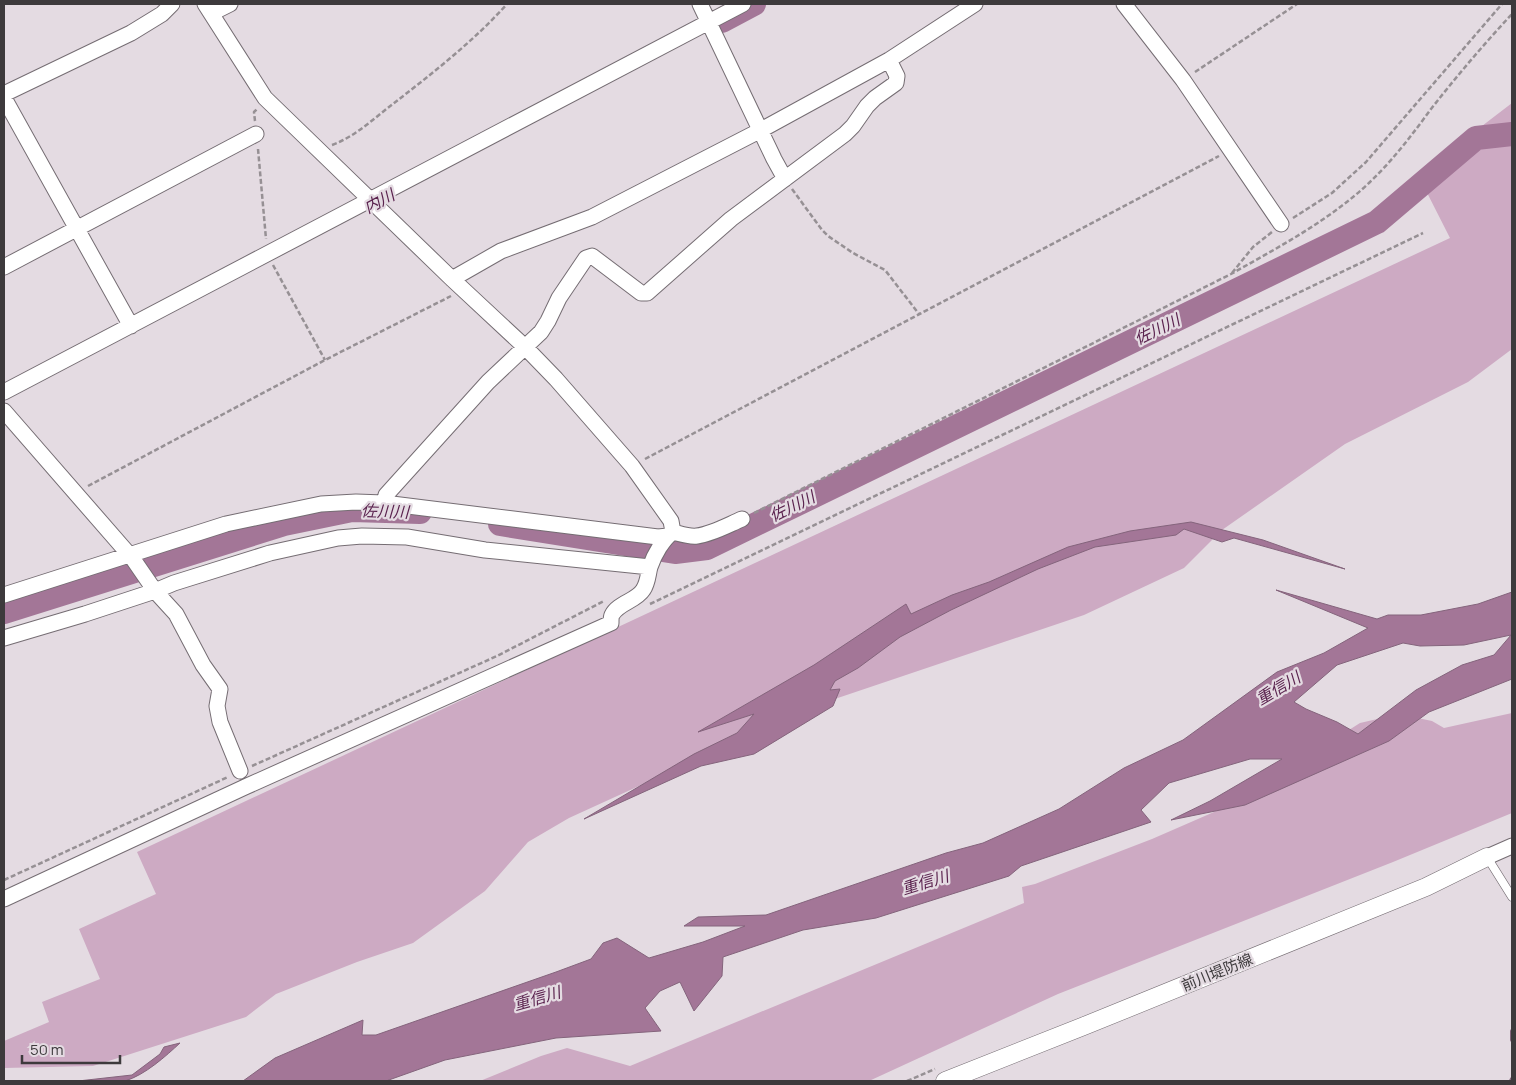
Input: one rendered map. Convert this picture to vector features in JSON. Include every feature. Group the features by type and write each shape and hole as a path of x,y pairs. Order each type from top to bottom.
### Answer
{"street":[{"path":"4,94 131,33 162,14 172,4"},
{"path":"4,899 245,786 610,623 612,615 642,592 646,585 651,564 669,536 671,521 632,466 556,379 265,98 208,9 230,4"},
{"path":"700,4 785,179"},
{"path":"4,392 743,4"},
{"path":"458,284 501,251 592,217 761,130 889,60 975,4"},
{"path":"1124,4 1183,80 1281,224"},
{"path":"384,503 386,495 488,382 540,332 548,321 559,298 586,258 592,256 641,293 647,292 731,219 845,134 875,98 896,83 897,76 889,60"},
{"path":"4,98 131,326"},
{"path":"4,267 256,134"},
{"path":"4,411 131,557 154,589 176,614 203,665 220,689 217,706 220,722 240,772"},
{"path":"4,595 131,557 226,524 321,504 384,503 658,537 684,535 696,537 742,519"},
{"path":"4,638 154,589 270,554 338,538 362,536 407,537 485,550 651,564"},
{"path":"1487,856 1512,846"},
{"name":"前川堤防線","path":"945,1081 1416,891 1487,856"}],"lane":[{"path":"1487,856 1512,897"}],"path":[{"path":"320,150 344,141 425,79 489,24 506,4"},
{"path":"1183,80 1297,4"},
{"path":"1232,274 1253,247 1281,224 1332,193 1366,162 1502,4"},
{"path":"742,519 1232,274 1271,252 1323,218 1369,183 1405,144 1439,100 1512,14"},
{"path":"265,98 254,112 267,254 325,360"},
{"path":"632,466 1230,150"},
{"path":"785,179 822,230 853,253 885,270 919,314"},
{"path":"646,606 1423,232"},
{"path":"75,494 325,360 458,284"},
{"path":"4,880 497,656 610,597"}],"shaded area":[{"path":"1512,103 1512,349 1468,382 1345,444 1222,530 1184,568 1084,615 814,706 569,818 528,842 485,891 413,943 357,962 276,994 246,1017 93,1066 4,1068 4,1041 49,1022 42,1002 100,979 79,929 156,894 137,852 1450,238 1418,175"},
{"path":"1512,713 1512,813 1058,994 869,1081 480,1081 541,1056 567,1048 630,1066 1024,903 1022,887 1035,884 1152,839 1214,812 1360,723 1386,717 1413,717 1432,721 1444,728"}],"water":[{"path":"1191,522 1263,540 1345,569 1234,538 1222,542 1184,529 1176,535 1095,547 1038,569 951,610 900,637 858,668 835,681 830,690 840,689 833,706 754,754 701,766 584,819 694,754 737,733 754,714 698,732 814,665 906,604 911,614 1068,547 1130,531"},
{"name":"重信川","path":"1276,590 1377,619 1388,615 1421,615 1478,604 1512,592 1512,679 1429,712 1389,741 1245,805 1171,820 1210,801 1282,759 1250,759 1169,783 1141,810 1151,822 1021,866 1009,876 876,918 803,930 723,957 722,976 694,1011 680,982 660,991 645,1008 661,1031 556,1038 445,1060 386,1081 243,1081 275,1058 363,1020 362,1035 376,1035 591,959 603,943 617,938 649,958 703,942 745,926 684,926 698,917 766,915 946,853 983,843 1059,809 1124,768 1183,740 1277,672 1324,653 1368,628","holes":["1511,635 1494,655 1462,665 1416,690 1358,734 1294,702 1337,665 1403,643 1420,646 1464,645"]},
{"path":"180,1043 148,1070 125,1081 78,1081 132,1075 160,1054 164,1047"}],"waterway":[{"name":"内川","path":"722,21 754,4"},
{"name":"佐川川","path":"500,524 675,552 707,548 1377,222 1476,138 1512,134"},
{"name":"佐川川","path":"4,612 284,524 352,510 420,512"},
{"path":"1512,1031 1512,1040"}]}
